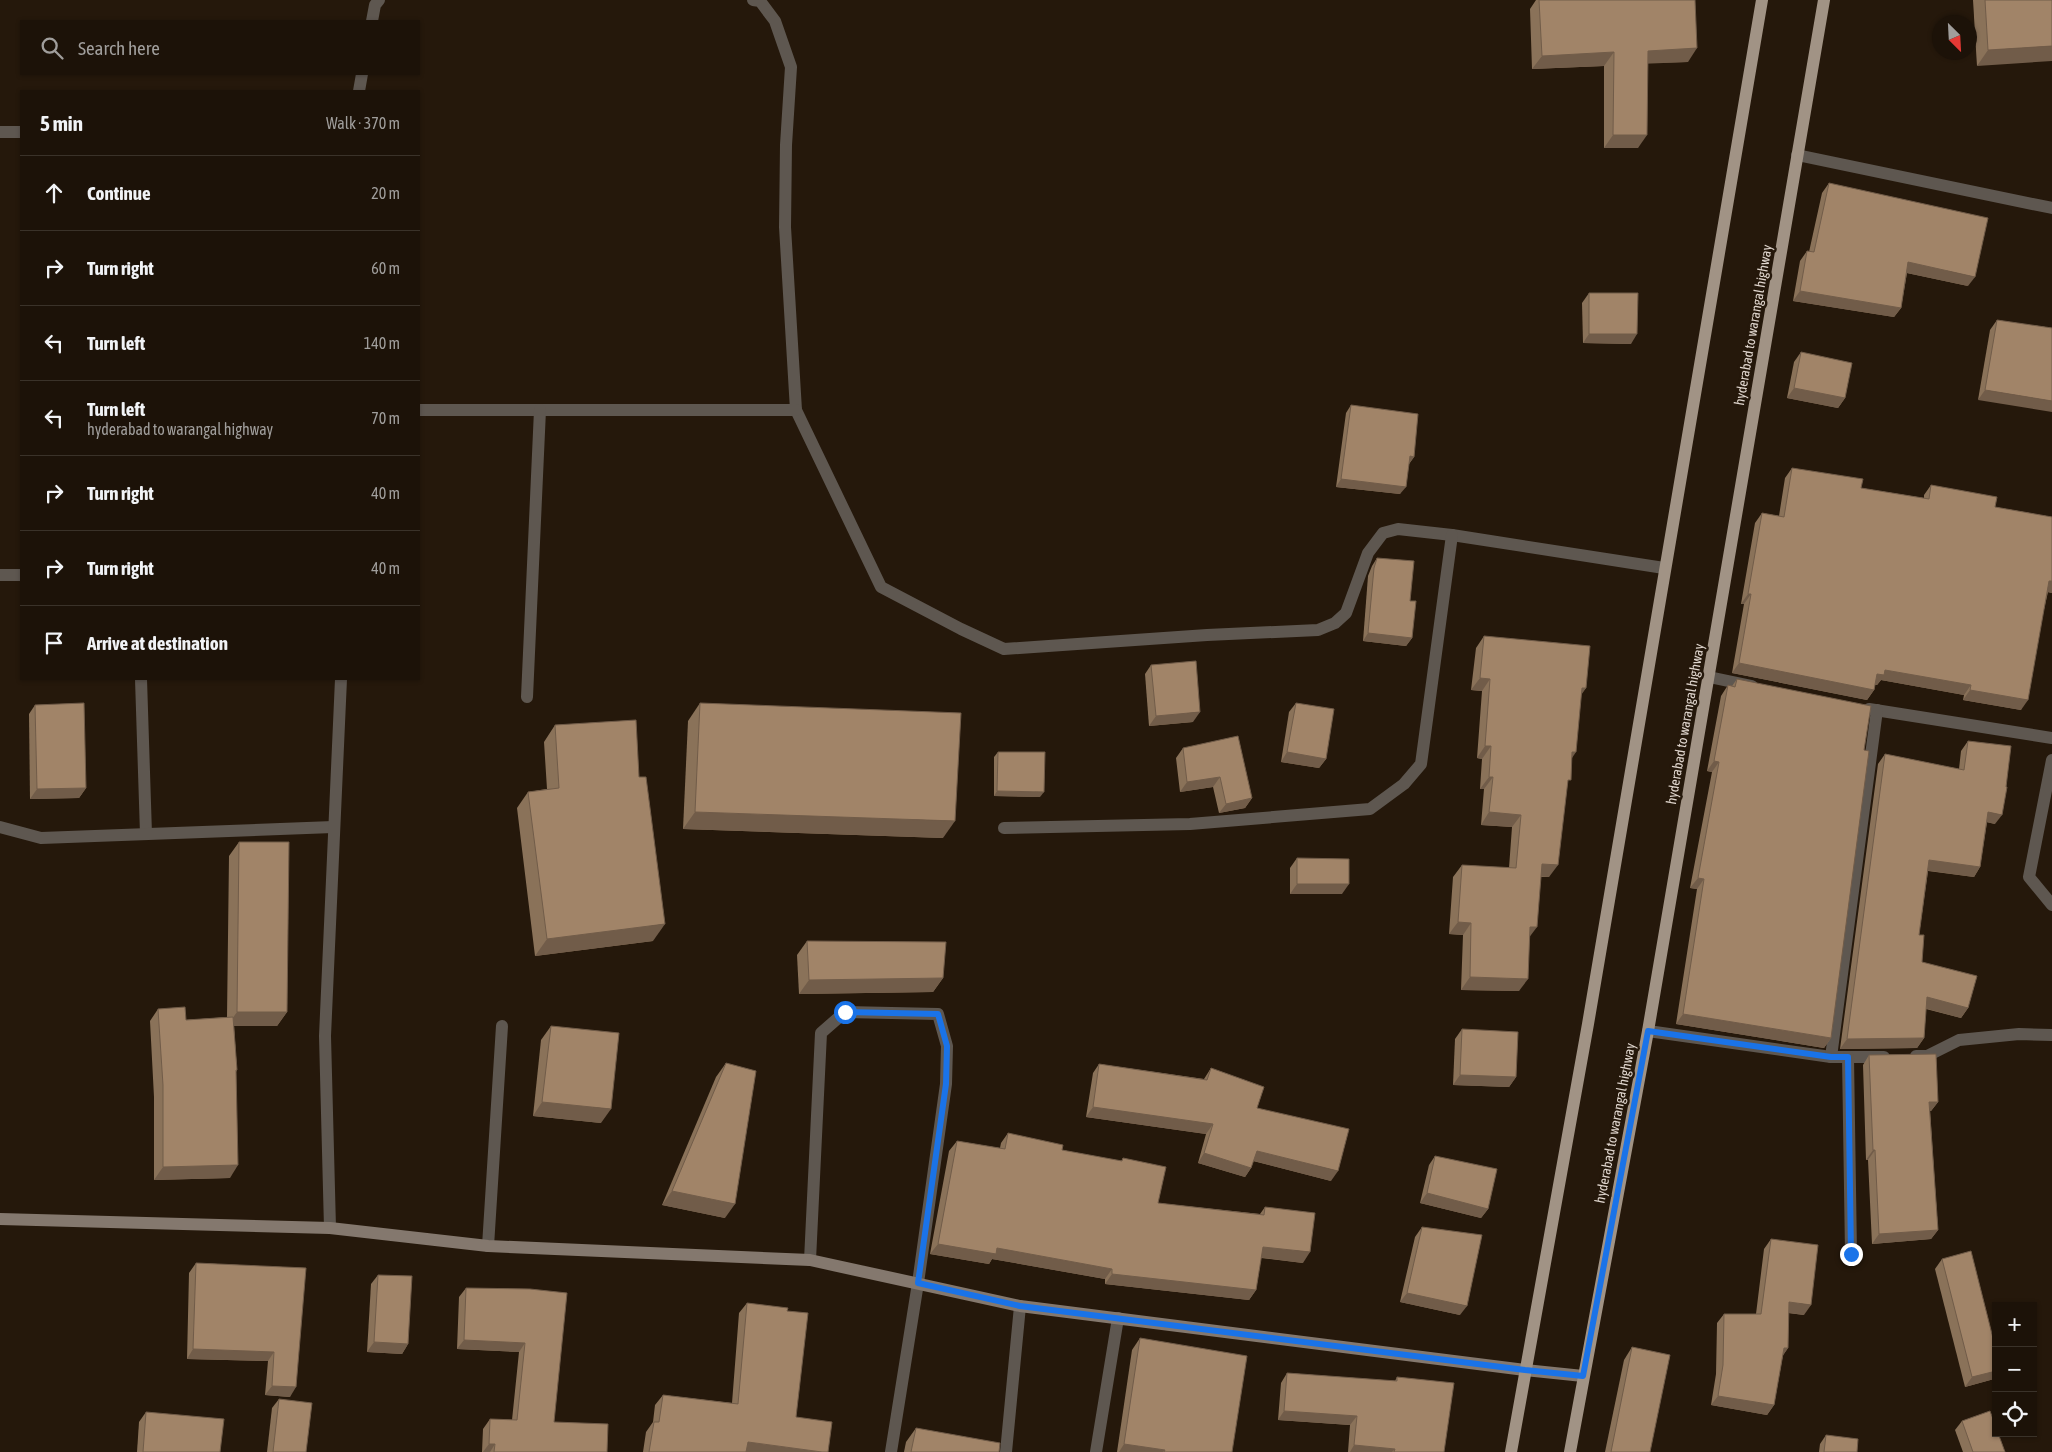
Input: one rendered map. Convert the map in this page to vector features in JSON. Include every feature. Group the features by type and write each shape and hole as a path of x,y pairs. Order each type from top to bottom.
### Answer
{"main road":[{"path":"1511,1452 1588,1024 1762,0"},
{"name":"hyderabad to warangal highway","path":"1570,1452 1648,1031 1824,0"}],"street":[{"path":"372,20 375,5 379,0"},
{"path":"753,0 760,1 775,21 791,67 786,145 785,227 796,410 881,587 961,630 1004,649 1207,635 1318,630 1335,623 1346,612 1368,553 1383,534 1398,529 1452,535 1664,568"},
{"path":"359,90 362,75"},
{"path":"0,132 20,132"},
{"path":"1798,156 2052,208"},
{"path":"420,410 796,410"},
{"path":"526,697 540,410"},
{"path":"1004,828 1190,824 1370,809 1404,784 1421,764 1452,535"},
{"path":"0,576 20,575"},
{"path":"1709,677 1765,688"},
{"path":"141,680 146,834"},
{"path":"330,1228 325,1036 341,680"},
{"path":"1858,707 2052,738"},
{"path":"1831,1057 1877,710"},
{"path":"2052,760 2029,876 2052,905"},
{"path":"0,827 41,838 333,827"},
{"path":"810,1260 821,1033 845,1012 938,1014 947,1046 946,1084 918,1283 891,1452"},
{"path":"488,1246 502,1026"},
{"path":"1648,1031 1831,1057 1927,1056 1959,1040 2019,1034 2052,1035"},
{"path":"1848,1057 1851,1254"},
{"path":"0,1219 330,1228 488,1246 810,1260 1020,1306 1583,1376"},
{"path":"1006,1452 1020,1306"},
{"path":"1096,1452 1118,1318"}],"building":[{"path":"1539,0 1695,0 1697,48 1648,51 1647,135 1613,135 1614,52 1542,56"},
{"path":"1985,0 2052,0 2052,46 1988,50"},
{"path":"1829,183 1988,218 1975,277 1908,262 1901,308 1800,291 1807,251 1814,252"},
{"path":"1589,293 1638,293 1637,334 1589,334"},
{"path":"1997,320 2052,328 2052,401 1985,390"},
{"path":"1801,352 1852,363 1845,398 1794,388"},
{"path":"1351,405 1418,414 1414,457 1410,456 1406,487 1341,479"},
{"path":"1792,468 1863,479 1861,488 1929,499 1931,485 1997,497 1995,507 2052,517 2052,581 2049,581 2028,700 1970,690 1971,685 1885,670 1884,675 1877,674 1874,690 1739,663 1751,594 1748,594 1762,513 1784,517"},
{"path":"1377,558 1414,561 1410,601 1416,601 1412,638 1368,633 1374,568"},
{"path":"1484,636 1590,646 1586,688 1582,688 1576,752 1572,752 1571,780 1568,780 1558,865 1542,864 1537,927 1530,927 1528,979 1470,977 1471,923 1458,922 1462,865 1516,868 1521,815 1489,812 1493,777 1489,777 1491,746 1485,746 1490,679 1480,678"},
{"path":"1196,661 1200,712 1156,716 1151,665"},
{"path":"1737,679 1871,706 1864,750 1869,751 1831,1038 1683,1014 1704,879 1698,878 1719,762 1714,761 1728,685 1735,687"},
{"path":"84,703 86,788 37,789 35,705"},
{"path":"700,703 961,713 955,821 695,812"},
{"path":"1296,703 1334,709 1326,759 1287,752"},
{"path":"636,720 639,777 646,777 665,924 547,939 528,792 559,788 555,725"},
{"path":"1238,736 1252,798 1226,804 1220,777 1187,782 1183,748"},
{"path":"1968,741 2011,746 2002,815 1988,812 1980,867 1929,860 1919,935 1924,935 1922,962 1977,976 1968,1008 1927,997 1924,1038 1847,1039 1885,754 1964,770"},
{"path":"998,752 1045,752 1044,792 997,791"},
{"path":"239,842 289,842 287,1012 237,1012"},
{"path":"1297,858 1349,859 1349,884 1297,884"},
{"path":"807,941 946,942 943,978 809,980"},
{"path":"185,1007 186,1020 233,1017 237,1070 238,1165 163,1167 163,1085 158,1009"},
{"path":"551,1026 619,1033 611,1109 542,1102"},
{"path":"1462,1029 1518,1032 1516,1077 1460,1075"},
{"path":"1936,1054 1938,1102 1929,1102 1938,1230 1879,1234 1869,1055"},
{"path":"726,1063 756,1071 735,1204 672,1191"},
{"path":"1099,1064 1207,1080 1211,1068 1264,1087 1257,1108 1349,1129 1338,1171 1257,1151 1251,1168 1204,1153 1213,1124 1093,1107"},
{"path":"1008,1133 1063,1145 1062,1150 1122,1161 1123,1158 1166,1167 1158,1203 1264,1215 1265,1207 1315,1213 1310,1252 1263,1247 1256,1290 1112,1274 1112,1269 997,1248 996,1254 938,1244 957,1141 1005,1149"},
{"path":"1435,1156 1497,1169 1488,1209 1427,1193"},
{"path":"1422,1227 1482,1235 1467,1306 1407,1293"},
{"path":"1771,1239 1818,1245 1811,1305 1789,1302 1788,1348 1784,1348 1774,1405 1718,1396 1723,1365 1724,1314 1761,1314"},
{"path":"1971,1251 1992,1334 1992,1372 1972,1377 1942,1259"},
{"path":"196,1263 306,1268 296,1387 272,1386 274,1352 193,1349"},
{"path":"378,1275 412,1276 408,1344 374,1342"},
{"path":"466,1288 530,1289 567,1293 554,1422 608,1424 607,1452 494,1452 495,1444 489,1444 490,1419 517,1420 525,1343 464,1340"},
{"path":"747,1303 788,1308 787,1311 808,1313 796,1417 832,1422 828,1452 748,1442 746,1452 649,1452 654,1422 659,1422 663,1395 738,1404"},
{"path":"1140,1338 1247,1356 1232,1452 1164,1452 1165,1450 1124,1444"},
{"path":"1632,1347 1670,1355 1650,1452 1611,1452"},
{"path":"1287,1373 1397,1381 1397,1377 1454,1383 1444,1452 1394,1452 1395,1449 1354,1445 1357,1416 1284,1411"},
{"path":"279,1399 312,1403 306,1452 273,1452"},
{"path":"1990,1411 1992,1416 1992,1437 1999,1437 2005,1452 1973,1452 1962,1421"},
{"path":"146,1412 224,1419 220,1452 143,1452"},
{"path":"916,1428 1000,1443 999,1452 911,1452"},
{"path":"1826,1435 1858,1439 1857,1452 1824,1452"}],"route":[{"path":"845,1012 938,1014 947,1046 946,1084 918,1283 1020,1306 1583,1376 1648,1031 1831,1057 1848,1057 1851,1254"}]}
